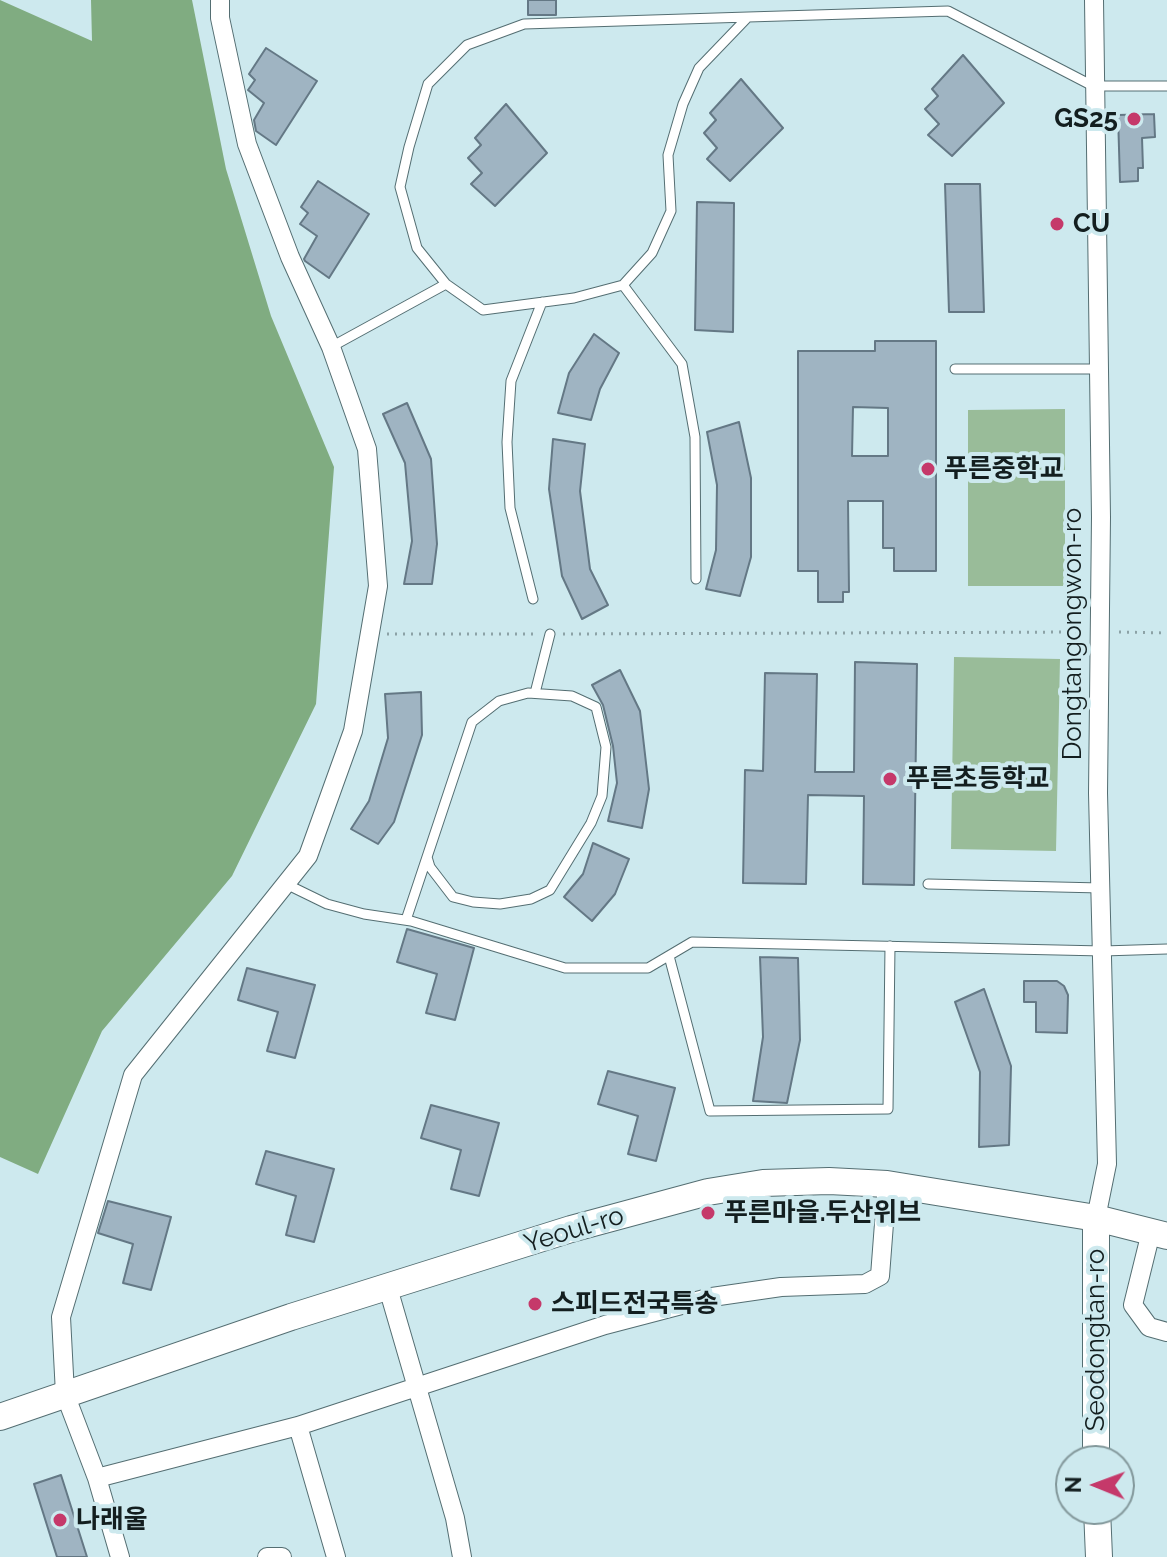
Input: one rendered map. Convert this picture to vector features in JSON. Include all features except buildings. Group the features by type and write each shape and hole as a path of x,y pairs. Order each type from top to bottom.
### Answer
{"street":[{"path":"120,1557 97,1478 65,1394 61,1317 133,1075 308,856 353,731 378,586 367,449 331,347 290,257 247,144 220,18 220,0"},
{"name":"Dongtangongwon-ro","path":"1094,0 1100,632 1098,793 1107,1164 1096,1218"},
{"name":"Yeoul-ro","path":"0,1417 291,1317 571,1229 708,1192 763,1183 829,1181 887,1184 1096,1218 1159,1234"},
{"path":"97,1478 298,1426 605,1325 712,1297 781,1287 865,1284 880,1276 887,1184"},
{"name":"Seodongtan-ro","path":"1096,1218 1096,1445"},
{"path":"1159,1234 1133,1305 1149,1327 1167,1332"},
{"path":"388,1288 455,1518 462,1557"},
{"path":"298,1426 336,1557"},
{"path":"1098,1525 1099,1557"},
{"path":"267,1557 282,1557"}],"lane":[{"path":"748,17 699,68 683,104 668,155 671,211 652,253 623,285 574,298 483,310 446,284 417,248 400,187 428,84 467,45 524,24 748,17 948,11 1093,86 1167,86"},
{"path":"331,347 446,284"},
{"path":"623,285 682,364 695,437 696,579"},
{"path":"533,599 510,508 507,442 511,381 542,302"},
{"path":"955,369 1098,369"},
{"path":"535,693 550,634"},
{"path":"406,920 427,857 472,722 499,701 535,693 572,696 596,707 606,747 602,796 591,823 550,890 531,899 500,904 453,897 430,867 427,857"},
{"path":"286,884 327,904 364,914 406,920 565,968 648,968 692,942 1103,951 1167,949"},
{"path":"928,884 1101,888"},
{"path":"669,956 710,1111 888,1109 890,946"}],"path":[{"path":"370,634 1167,633"}],"green space":[{"path":"0,0 92,41 91,0 192,0 226,169 271,316 334,467 316,704 232,876 102,1031 38,1174 0,1157"},
{"path":"1065,409 1065,586 968,586 968,410"},
{"path":"954,657 1060,659 1056,851 951,849"}],"place":[{"name":"GS25","path":"1134,119"},
{"name":"CU","path":"1057,224"},
{"name":"푸른중학교","path":"928,469"},
{"name":"푸른초등학교","path":"890,779"},
{"name":"푸른마을.두산위브","path":"708,1213"},
{"name":"스피드전국특송","path":"535,1304"},
{"name":"나래울","path":"60,1520"}]}
